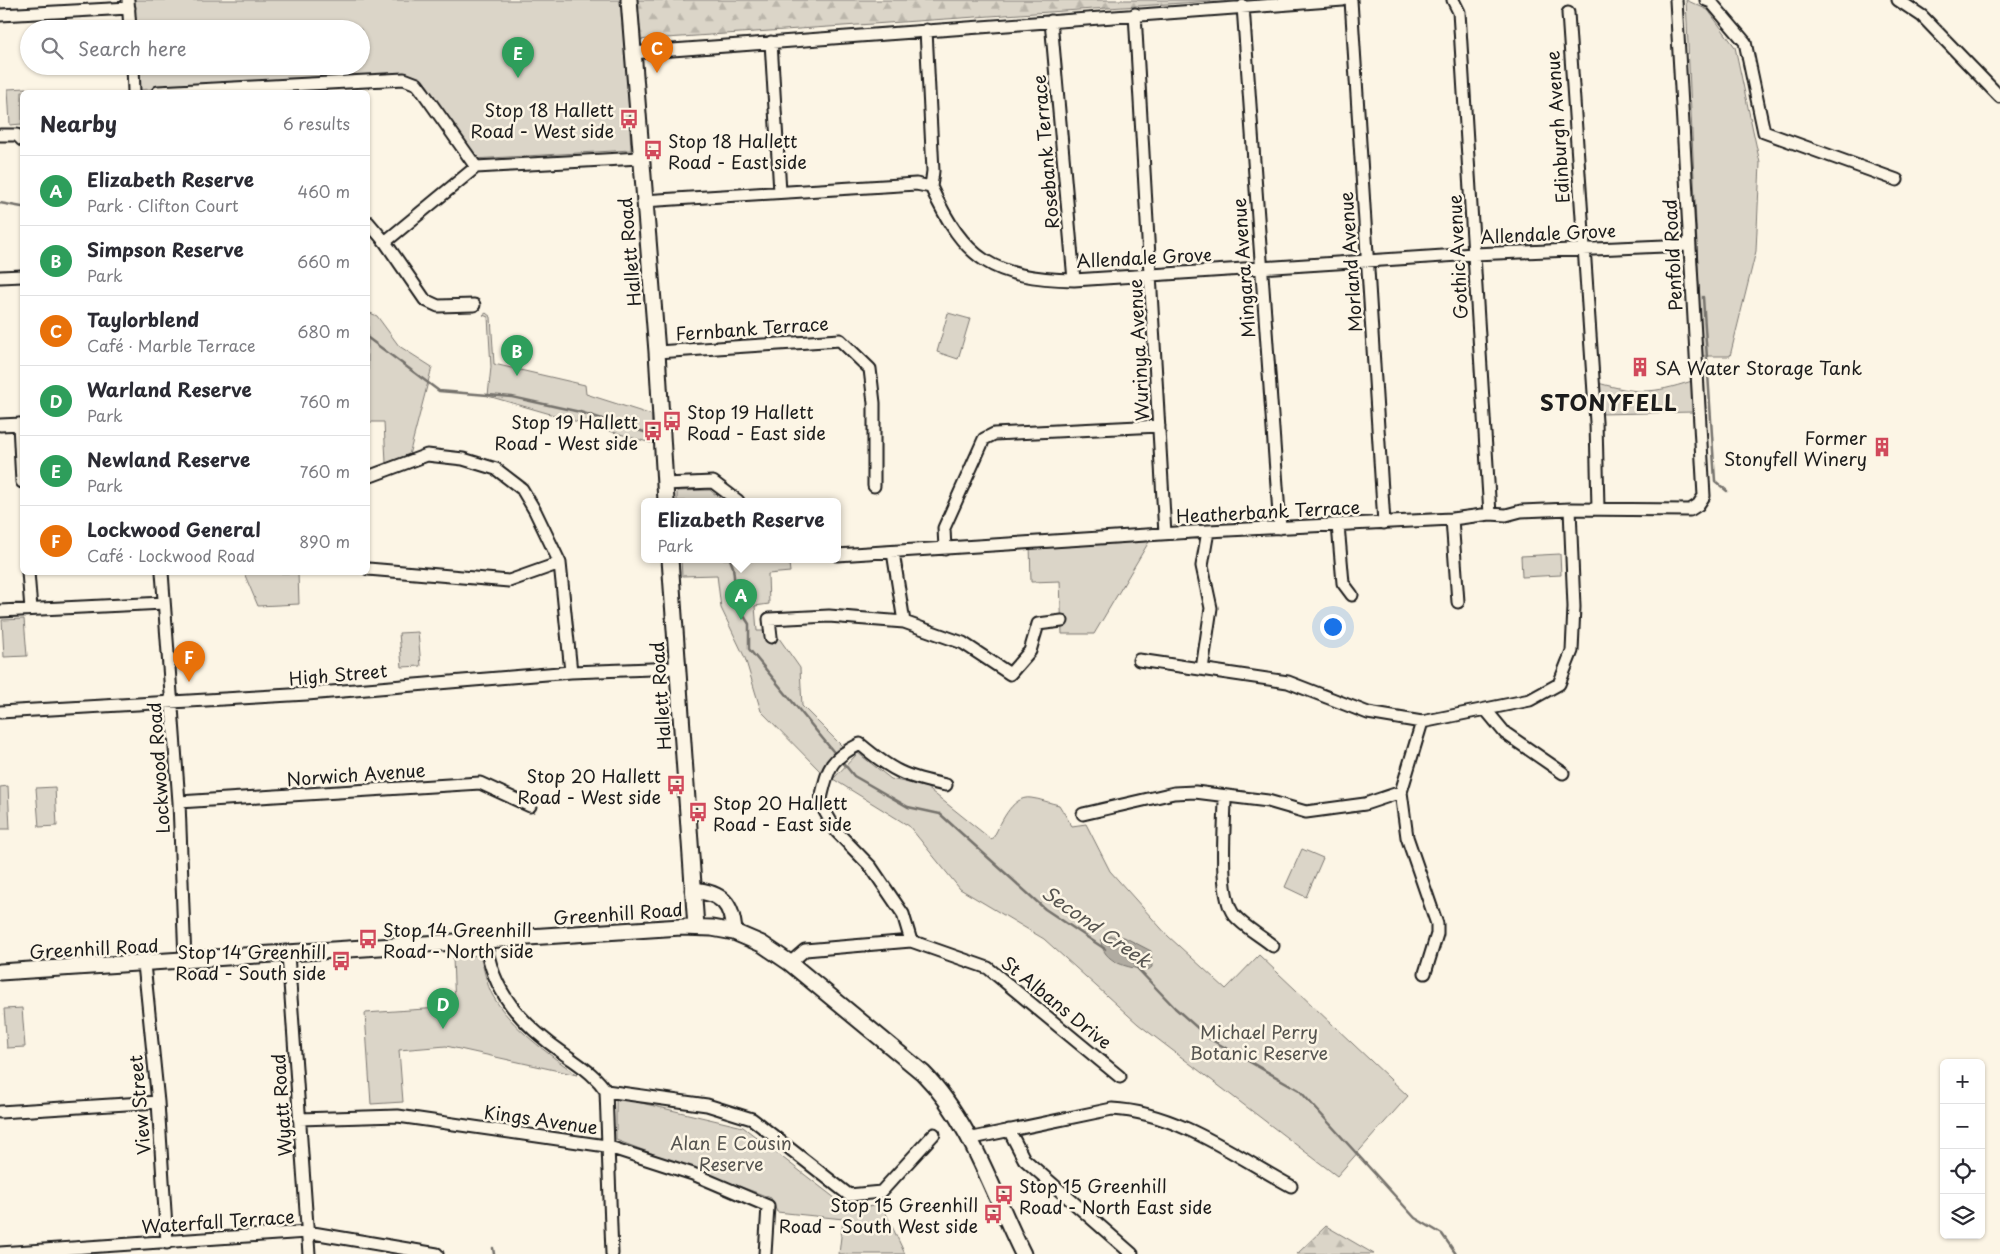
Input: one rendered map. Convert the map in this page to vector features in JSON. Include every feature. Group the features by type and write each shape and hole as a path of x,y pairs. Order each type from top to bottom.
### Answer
{"main road":[{"name":"Hallett Road","path":"628,0 657,352 666,498"},
{"name":"Hallett Road","path":"670,563 696,927"},
{"path":"693,890 704,892 725,902 731,910 734,932"},
{"name":"Greenhill Road","path":"0,972 696,927 734,932 762,944 790,963 923,1073 940,1090 956,1114 1023,1254"}],"street":[{"path":"632,53 1135,14 1343,0"},
{"name":"Morland Avenue","path":"1351,0 1384,523"},
{"name":"Gothic Avenue","path":"1453,0 1459,12 1490,514"},
{"name":"Penfold Road","path":"1676,0 1688,245 1704,496 1698,505"},
{"path":"1706,0 1711,2 1745,42 1764,132 1897,180"},
{"path":"1898,0 1922,16 2000,96"},
{"path":"0,15 128,4 129,20"},
{"name":"Mingara Avenue","path":"1243,6 1260,268 1280,528"},
{"name":"Edinburgh Avenue","path":"1568,13 1596,422 1598,509"},
{"name":"Wurinya Avenue","path":"1135,14 1165,534"},
{"name":"Rosebank Terrace","path":"1051,21 1074,280"},
{"path":"644,201 916,184 931,187 933,171 926,30"},
{"path":"771,42 780,192"},
{"path":"133,75 134,90"},
{"path":"227,90 404,79 416,84 423,92 476,167"},
{"path":"0,134 17,135 20,138"},
{"path":"385,242 476,167 640,158"},
{"name":"Allendale Grove","path":"931,187 944,216 977,257 1003,270 1038,279 1074,280 1474,254 1688,245"},
{"path":"370,224 385,242 426,300 438,306 474,305"},
{"path":"0,277 20,276"},
{"name":"Fernbank Terrace","path":"657,352 840,340 870,369 874,403 874,486"},
{"path":"0,425 20,424"},
{"path":"945,549 944,528 984,440 994,434 1160,426"},
{"path":"370,476 427,455 463,459 496,469 522,489 536,511 560,563 571,672"},
{"path":"664,484 713,482 734,498"},
{"name":"Heatherbank Terrace","path":"841,555 1208,531 1452,519 1490,514 1506,515 1521,511 1570,509 1690,510 1698,505"},
{"path":"1139,660 1288,682 1368,713 1422,722 1530,700 1559,684 1572,651 1574,607 1570,509"},
{"path":"1452,519 1458,602"},
{"path":"1338,526 1343,582 1352,595"},
{"path":"1202,669 1210,608 1202,566 1208,531"},
{"path":"893,552 904,622"},
{"path":"370,569 509,581 560,563"},
{"path":"28,575 31,609"},
{"name":"Lockwood Road","path":"162,575 179,802 185,961"},
{"path":"0,611 164,603"},
{"path":"771,637 769,620 829,616 904,622 963,643 1010,674 1030,651 1038,624 1062,621"},
{"name":"High Street","path":"0,712 172,703 571,672 678,668"},
{"path":"1486,710 1505,733 1563,773"},
{"path":"1422,722 1402,792 1407,838 1437,924 1437,934 1425,973"},
{"path":"790,963 806,950 911,941 903,914 871,867 837,832 820,804 828,770 838,757 860,744 885,765 915,779 946,785"},
{"name":"Norwich Avenue","path":"179,802 480,783 530,806"},
{"path":"1083,814 1174,793 1195,792 1225,798 1268,801 1306,812 1364,804 1402,792"},
{"path":"1225,798 1225,889 1228,905 1234,916 1273,946"},
{"path":"486,941 490,965 500,992 535,1033 598,1078 606,1091 606,1146 612,1254"},
{"name":"St Albans Drive","path":"911,941 988,968 1120,1077"},
{"name":"Wyatt Road","path":"288,954 309,1254"},
{"name":"View Street","path":"144,964 158,1102 167,1243"},
{"path":"606,1091 707,1105 752,1119 849,1196 881,1192 934,1134"},
{"path":"0,1112 158,1102"},
{"path":"968,1139 1112,1109 1130,1110 1189,1129 1291,1186"},
{"name":"Kings Avenue","path":"299,1119 398,1116 606,1146 692,1174 768,1206 765,1254"},
{"path":"1009,1130 1024,1159 1132,1254"},
{"name":"Waterfall Terrace","path":"0,1253 307,1232 437,1254"}],"green space":[{"path":"131,0 623,0 631,150 473,159 424,86 401,73 370,75 370,20 132,20"},
{"path":"634,0 1226,0 637,40"},
{"path":"1686,0 1708,10 1735,47 1760,163 1756,251 1730,356 1702,356"},
{"path":"136,75 370,75 137,90"},
{"path":"26,88 26,90 20,90 20,124 10,125 8,89"},
{"path":"370,313 377,316 399,346 432,367 409,455 386,463 384,422 370,422"},
{"path":"486,313 491,317 494,364 585,385 586,394 652,415 651,443 488,396 491,367 488,317 483,315"},
{"path":"948,313 970,319 958,359 937,352"},
{"path":"1692,381 1693,412 1600,414 1598,383 1635,391 1645,391"},
{"path":"710,490 719,498 677,498 677,491"},
{"path":"1153,535 1094,634 1062,634 1060,581 1031,582 1030,544"},
{"path":"1560,554 1561,575 1522,577 1521,556"},
{"path":"681,563 789,563 790,572 768,574 769,604 755,606 757,631 774,631 800,668 802,706 842,746 820,771 761,711 745,658 721,608 717,575 682,576"},
{"path":"245,575 298,575 299,604 258,606"},
{"path":"24,619 27,656 4,657 2,620"},
{"path":"418,632 421,666 402,667 399,633"},
{"name":"Michael Perry Botanic Reserve","path":"858,753 891,779 926,787 992,840 1007,813 1018,801 1024,798 1031,798 1059,805 1072,826 1086,824 1110,871 1168,936 1226,989 1259,955 1408,1096 1337,1176 1138,1024 1044,939 960,889 909,826 833,779"},
{"path":"8,786 10,829 0,829 0,787"},
{"path":"55,787 57,826 39,827 36,788"},
{"path":"1302,849 1323,858 1306,897 1285,887"},
{"path":"480,955 489,986 501,1008 542,1049 577,1075 446,1046 399,1050 403,1102 371,1104 365,1013 455,1007 453,958"},
{"path":"22,1008 25,1047 7,1048 4,1009"},
{"name":"Alan E Cousin Reserve","path":"616,1097 743,1127 849,1209 882,1205 905,1254 839,1254 843,1219 777,1212 771,1198 616,1140"},
{"path":"1326,1226 1374,1254 1297,1254"}],"shaded area":[{"path":"1111,936 1124,937 1151,951 1152,967 1148,970 1133,968 1111,959 1106,954 1101,940"}],"waterway":[{"name":"Second Creek","path":"0,203 20,207"},
{"path":"1703,297 1715,481 1727,491"},
{"name":"Second Creek","path":"370,339 439,391 512,397 580,412 654,435 655,443"},
{"name":"Second Creek","path":"732,563 737,605 749,624 749,649 837,756"},
{"name":"Second Creek","path":"841,760 854,776 908,807 940,814 1045,909 1105,949"},
{"name":"Second Creek","path":"1137,968 1175,1008 1210,1039 1299,1090 1415,1218 1442,1234 1456,1254"},
{"path":"493,1248 494,1254"}],"place":[{"name":"Taylorblend","path":"657,73"},
{"name":"Newland Reserve","path":"518,78"},
{"name":"Stop 18 Hallett Road - West side","path":"629,119"},
{"name":"Stop 18 Hallett Road - East side","path":"653,150"},
{"name":"SA Water Storage Tank","path":"1640,367"},
{"name":"Simpson Reserve","path":"517,376"},
{"name":"Stop 19 Hallett Road - East side","path":"672,421"},
{"name":"Stop 19 Hallett Road - West side","path":"653,431"},
{"name":"Former Stonyfell Winery","path":"1882,447"},
{"name":"Elizabeth Reserve","path":"741,620"},
{"name":"Lockwood General","path":"189,682"},
{"name":"Stop 20 Hallett Road - West side","path":"676,785"},
{"name":"Stop 20 Hallett Road - East side","path":"698,812"},
{"name":"Stop 14 Greenhill Road - North side","path":"368,939"},
{"name":"Stop 14 Greenhill Road - South side","path":"341,961"},
{"name":"Warland Reserve","path":"443,1029"},
{"name":"Stop 15 Greenhill Road - North East side","path":"1004,1195"},
{"name":"Stop 15 Greenhill Road - South West side","path":"993,1214"}],"district":[{"name":"STONYFELL","path":"1609,401"}]}
